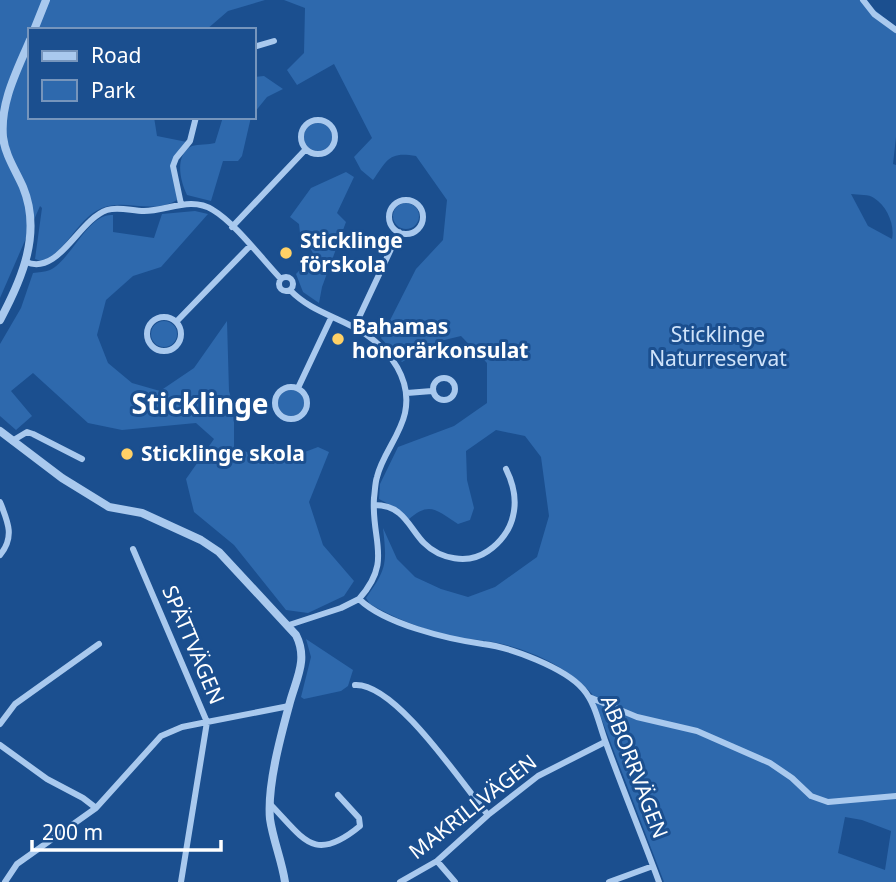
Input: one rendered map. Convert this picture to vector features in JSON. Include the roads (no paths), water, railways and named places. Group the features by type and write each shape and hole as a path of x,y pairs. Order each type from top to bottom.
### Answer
{"street":[{"path":"35,28 46,0"},
{"path":"863,0 874,14 896,30"},
{"path":"256,46 274,41"},
{"path":"0,320 26,262 31,218 23,188 6,151 3,124 5,103 12,80 28,44"},
{"path":"181,204 173,166 190,141 196,119"},
{"path":"319,119 329,123 335,138 331,148 322,154 310,153 306,149 300,135 305,124 319,119"},
{"path":"232,227 306,149"},
{"path":"411,200 422,211 422,222 415,231 399,232 390,223 391,210 400,201 411,200"},
{"path":"26,262 32,265 45,264 55,258 93,217 109,209 142,212 181,204 203,206 213,210 232,227 281,279 280,288 284,291 290,290 311,308 354,328 376,342 391,358 407,393 402,423 377,475 374,505 379,565 372,582 359,599 341,608 289,625"},
{"path":"354,328 399,232"},
{"path":"177,321 250,246"},
{"path":"165,318 177,321 181,334 180,342 174,349 164,351 149,343 147,334 152,323 165,318"},
{"path":"298,388 331,318"},
{"path":"298,388 306,396 308,407 302,417 285,419 277,411 276,398 282,390 298,388"},
{"path":"407,393 432,391"},
{"path":"0,431 62,478 109,507 142,513 219,552 296,635 303,653 303,664 289,706 274,775 271,805 271,826 285,882 294,882"},
{"path":"12,441 27,432 82,460"},
{"path":"374,505 387,506 399,513 434,551 454,558 474,558 496,545 509,527 513,516 514,493 506,469"},
{"path":"0,502 10,532 7,546 0,555"},
{"name":"SPÄTTVÄGEN","path":"133,549 207,722 181,882"},
{"name":"ABBORRVÄGEN","path":"359,599 371,609 446,638 495,645 517,652 574,682 589,697 659,882"},
{"path":"0,724 15,704 99,644"},
{"path":"355,685 376,691 402,709 488,816"},
{"path":"589,697 637,717 696,731 770,763 818,799 828,802 896,796"},
{"path":"5,882 17,864 96,808 161,736 183,727 289,706"},
{"name":"MAKRILLVÄGEN","path":"400,882 438,861 538,776 605,742"},
{"path":"0,745 47,779 96,808"},
{"path":"271,805 304,839 312,844 325,846 360,827 359,818 338,795"},
{"path":"438,861 455,882"},
{"path":"609,882 653,866"}],"place":[{"name":"Sticklinge förskola","path":"286,253"},
{"name":"Bahamas honorärkonsulat","path":"338,339"},
{"name":"Sticklinge skola","path":"127,454"}],"district":[{"name":"Sticklinge","path":"200,404"}],"park label":[{"name":"Sticklinge Naturreservat","path":"718,347"}]}
